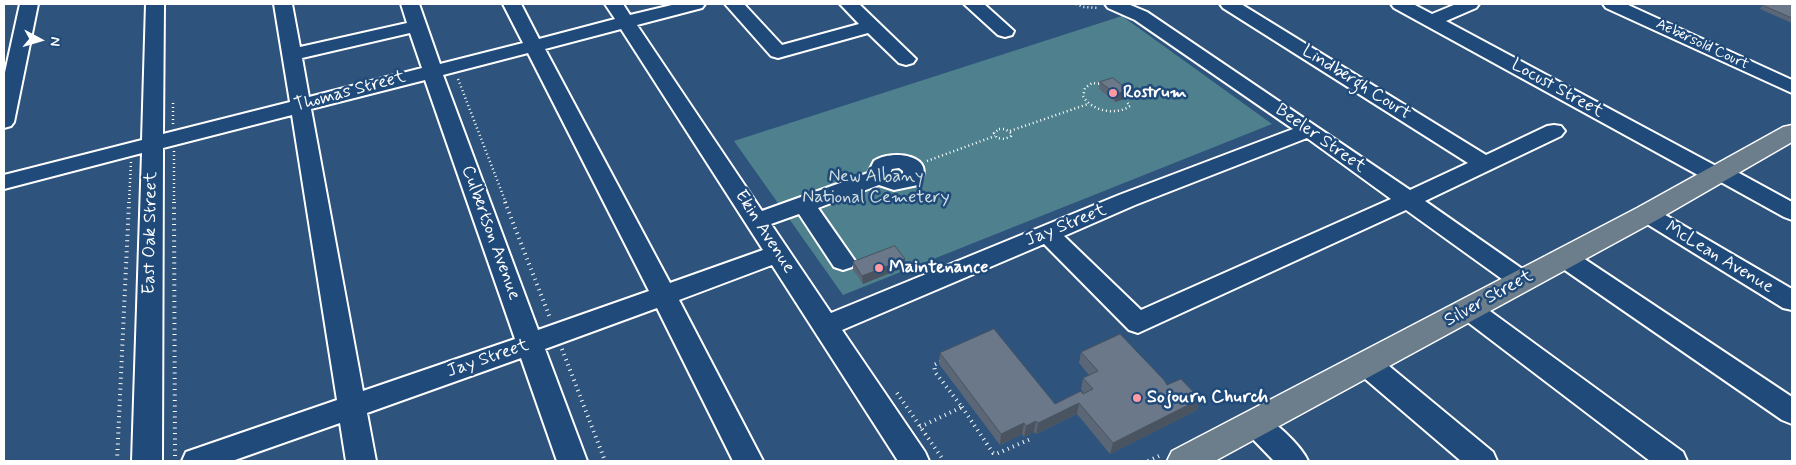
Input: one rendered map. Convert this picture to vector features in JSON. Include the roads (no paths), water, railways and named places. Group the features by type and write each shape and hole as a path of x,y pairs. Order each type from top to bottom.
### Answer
{"main road":[{"name":"Silver Street","path":"1184,461 1470,310 1792,132"}],"street":[{"path":"4,122 29,4"},
{"name":"East Oak Street","path":"147,461 164,145 155,4"},
{"path":"284,4 360,461"},
{"name":"Culbertson Avenue","path":"410,4 418,26 442,68 530,344 572,461"},
{"path":"512,4 532,46 664,296 748,461"},
{"name":"Thomas Street","path":"4,182 164,145 300,105 532,46 620,13 696,4"},
{"path":"734,4 778,52 873,26"},
{"path":"849,4 906,59"},
{"path":"972,4 1005,31"},
{"name":"Beeler Street","path":"1114,4 1141,16 1309,130 1522,281"},
{"name":"Lindbergh Court","path":"1229,4 1484,163"},
{"name":"Locust Street","path":"1400,4 1792,212"},
{"path":"1431,21 1470,4"},
{"name":"Aebersold Court","path":"1617,4 1792,87"},
{"name":"Ekin Avenue","path":"620,13 914,461"},
{"path":"292,55 418,26"},
{"name":"Jay Street","path":"825,326 1127,200 1309,130"},
{"path":"1048,234 1138,323 1554,131"},
{"path":"757,221 880,177 879,170 889,162 905,162 913,166"},
{"path":"804,205 842,261"},
{"name":"McLean Avenue","path":"1646,214 1792,302"},
{"name":"Jay Street","path":"197,461 530,344 778,254"},
{"path":"1565,258 1792,412"},
{"path":"1470,310 1672,461"},
{"path":"1368,364 1482,461"},
{"path":"1255,423 1293,461"}],"place":[{"name":"Rostrum","path":"1113,93"},
{"name":"Maintenance","path":"879,268"},
{"name":"Sojourn Church","path":"1137,398"}],"park label":[{"name":"New Albany National Cemetery","path":"876,187"}]}
